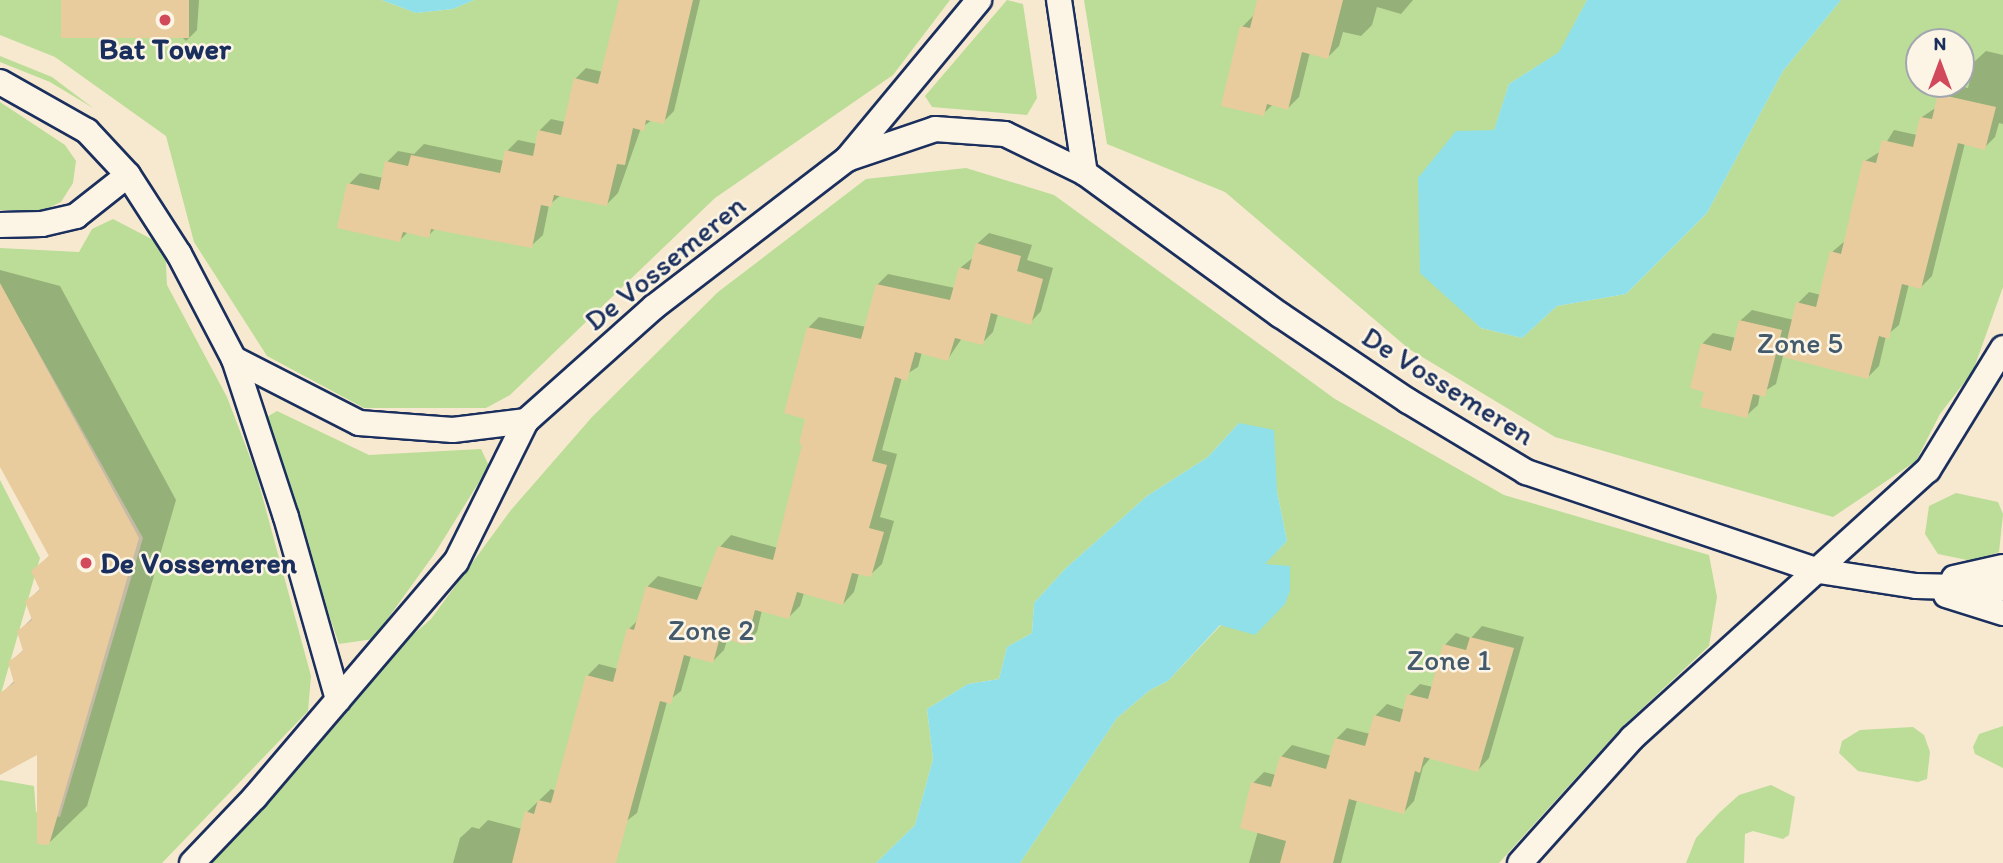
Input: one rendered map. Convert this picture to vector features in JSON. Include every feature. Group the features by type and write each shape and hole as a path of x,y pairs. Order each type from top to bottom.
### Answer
{"lane":[{"name":"De Vossemeren","path":"192,863 338,700 456,562 526,421 654,307 847,159 979,0"},
{"path":"1059,0 1085,173"},
{"path":"0,82 87,131 128,175 179,254 234,359 286,517 338,700"},
{"name":"De Vossemeren","path":"847,159 935,129 1005,134 1085,173 1280,315 1408,401 1525,472 1819,571 1916,586"},
{"path":"0,225 42,224 76,216 128,175"},
{"path":"1520,863 1632,738 1928,470 2003,348"},
{"path":"234,359 359,423 453,430 526,421"},
{"path":"1916,586 2003,567"},
{"path":"1916,586 2003,588"},
{"path":"1916,586 2003,613"}],"green space":[{"path":"0,0 382,0 416,13 453,9 474,0 950,0 893,75 715,198 510,395 486,408 364,408 267,356 194,242 166,136 55,57 0,35"},
{"path":"1007,0 1023,4 1037,98 1027,115 932,107 925,96"},
{"name":"Zone 5","path":"1084,0 1587,0 1560,52 1509,84 1494,131 1458,306 1481,328 1522,338 1557,306 1626,294 1707,213 1783,71 1841,0 2003,0 2003,287 1973,371 1940,414 1916,461 1833,517 1555,437 1409,349 1225,192 1107,144"},
{"path":"0,56 52,77 93,108 50,82 0,62"},
{"path":"0,102 65,145 76,161 73,183 61,202 44,210 0,210"},
{"name":"Zone 2","path":"966,168 1054,195 1335,399 1504,495 1709,555 1717,597 1709,646 1621,728 1499,863 1020,863 1117,718 1150,690 1168,681 1221,625 1290,591 1288,577 1264,564 1287,541 1277,491 1239,423 1208,457 1147,496 1065,569 1034,603 1032,633 1007,647 999,679 968,684 927,709 933,759 915,825 876,863 192,863 338,700 431,619 511,510 592,417 718,292 866,179"},
{"path":"113,219 165,246 167,285 227,397 256,473 311,676 308,711 162,863 0,863 0,780 34,786 36,812 60,817 143,538 22,323 0,317 0,248 79,252 92,229"},
{"path":"277,411 369,455 481,449 489,466 435,553 373,639 339,644 262,420"},
{"path":"0,480 40,558 0,697"},
{"path":"1956,493 1998,502 2003,514 1999,552 1972,561 1938,554 1925,534 1929,506"},
{"path":"2003,726 2003,768 1975,754 1973,747 1979,734"},
{"path":"1913,727 1924,735 1930,752 1927,779 1918,782 1858,771 1839,753 1842,741 1860,730"},
{"path":"1771,785 1795,797 1789,835 1783,839 1753,831 1745,834 1744,863 1686,863 1696,838 1719,813 1739,795"}],"water":[{"path":"382,0 474,0 453,9 416,13"},
{"path":"1587,0 1841,0 1783,71 1707,213 1626,294 1557,306 1522,338 1481,328 1420,273 1418,178 1456,131 1494,130 1509,84 1559,52"},
{"path":"1239,423 1274,430 1277,491 1287,541 1265,564 1290,566 1290,591 1285,604 1255,635 1220,625 1168,681 1150,690 1117,718 1020,863 876,863 915,825 933,759 927,709 968,684 999,679 1007,647 1032,633 1034,603 1065,569 1147,496 1208,457"}],"building":[{"path":"61,0 189,0 189,38 61,38"},
{"path":"619,0 693,0 664,124 646,120 644,131 633,128 625,165 617,164 607,206 554,195 551,207 541,205 532,248 431,229 429,238 403,232 400,242 337,228 347,183 379,190 385,161 408,166 411,155 500,173 505,150 533,156 538,130 561,135 574,78 598,84"},
{"path":"1257,0 1343,0 1328,59 1302,52 1288,110 1267,104 1264,116 1221,106 1240,26 1250,28"},
{"path":"1937,98 1956,98 1996,107 1985,150 1958,143 1921,289 1902,284 1889,339 1879,336 1868,379 1783,357 1796,302 1816,307 1830,251 1841,254 1863,160 1876,163 1882,140 1913,147 1920,117 1932,119"},
{"path":"976,243 1021,256 1017,271 1043,279 1031,325 991,313 983,345 955,338 948,361 915,352 907,381 895,377 872,461 887,465 869,528 884,532 871,577 852,573 843,605 797,592 789,619 755,610 746,645 720,637 713,663 684,655 671,704 660,701 616,863 512,863 525,811 534,814 538,800 551,803 586,675 613,682 627,628 634,630 646,586 697,600 718,546 773,560 802,445 799,444 805,419 784,413 807,327 861,339 876,284 950,300 959,267 969,270"},
{"name":"De Vossemeren","path":"0,283 139,538 49,845 37,844 37,755 0,775 0,693 14,683 8,662 23,651 17,631 32,620 25,601 40,590 31,571 49,556 0,467"},
{"path":"1739,320 1782,330 1765,397 1753,394 1747,418 1700,407 1704,392 1690,388 1701,343 1731,351"},
{"path":"1470,637 1514,648 1478,772 1424,757 1420,773 1415,771 1404,814 1349,799 1333,863 1280,863 1286,841 1240,828 1251,782 1271,787 1280,756 1326,769 1335,738 1365,746 1374,715 1400,722 1407,694 1428,699 1443,644 1466,650"}],"place":[{"name":"Bat Tower","path":"165,20"},
{"name":"De Vossemeren","path":"86,563"}],"park label":[{"name":"Zone 1","path":"1449,660"}]}
